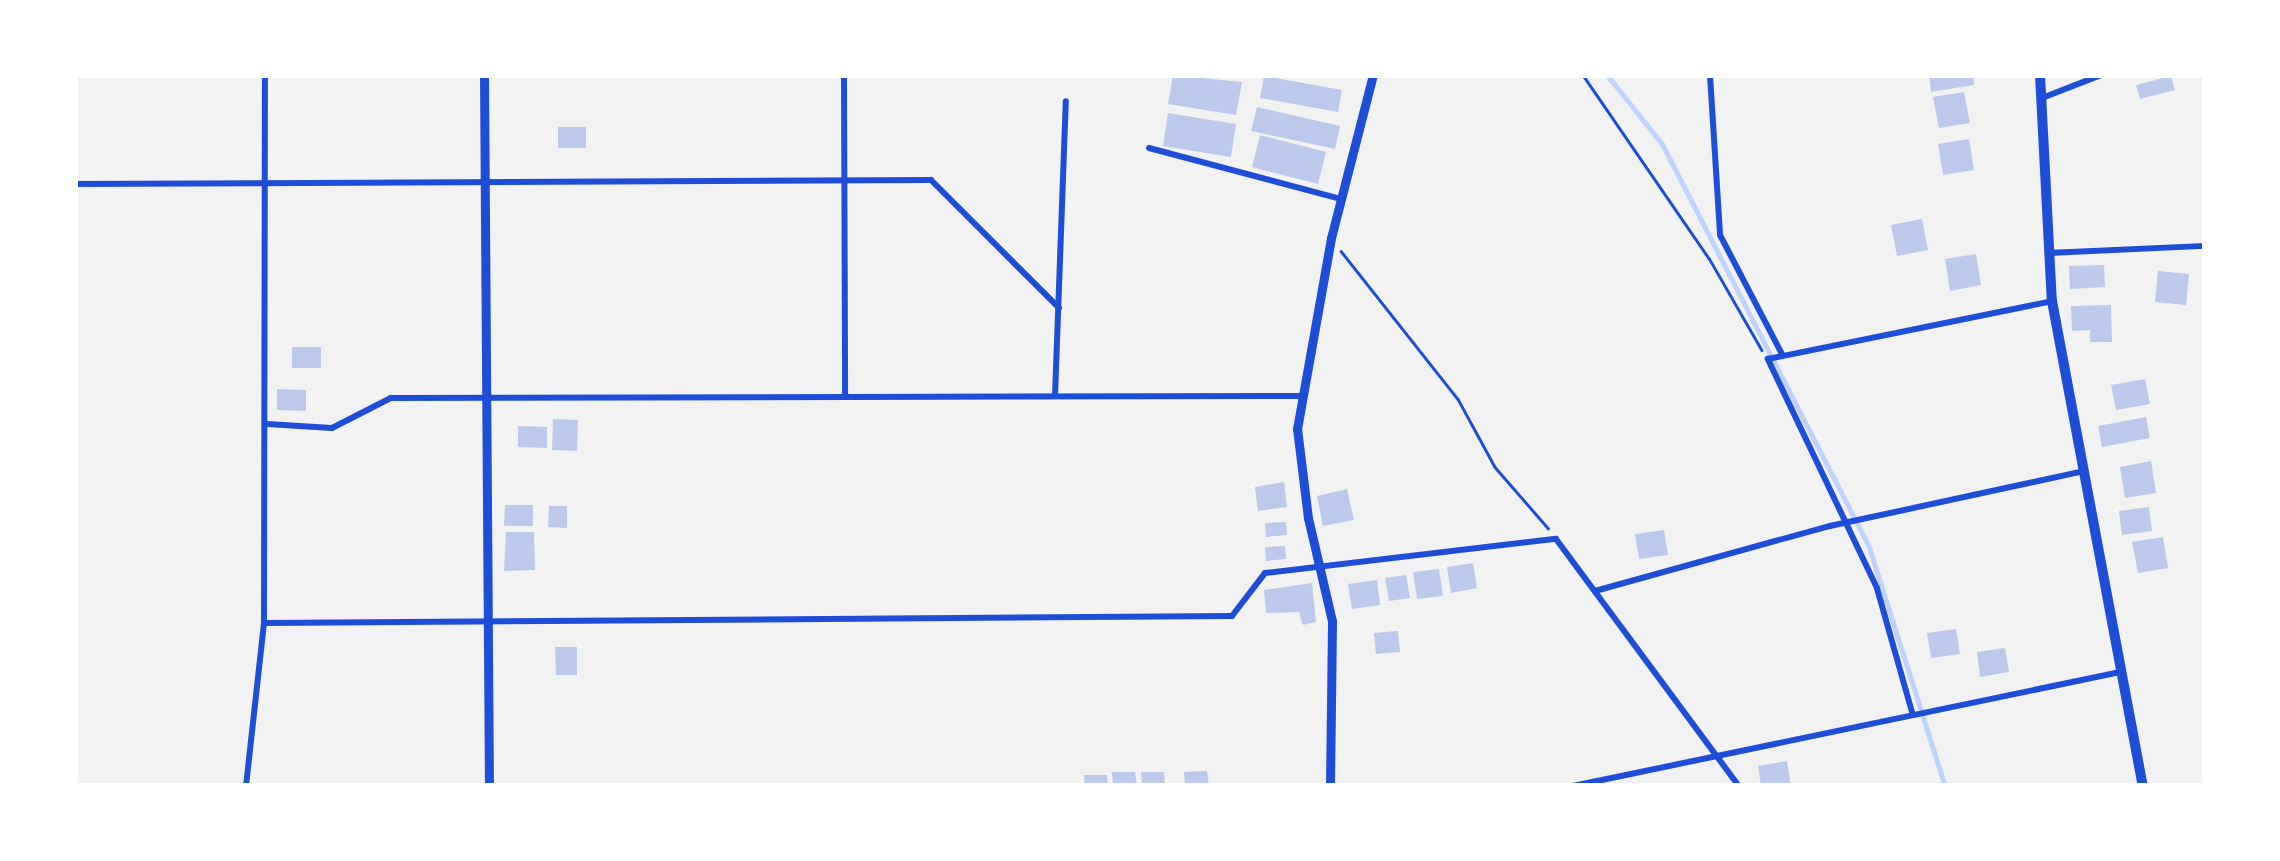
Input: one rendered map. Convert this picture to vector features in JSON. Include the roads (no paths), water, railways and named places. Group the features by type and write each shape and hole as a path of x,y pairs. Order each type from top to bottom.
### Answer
{"main road":[{"path":"2040,75 2046,253 2052,301 2080,472 2143,786"}],"street":[{"path":"246,786 264,622 265,75"},
{"path":"484,75 489,786"},
{"path":"844,75 845,396"},
{"path":"1330,786 1332,621 1298,458 1300,396 1331,238 1374,75"},
{"path":"1710,75 1720,235 1782,354"},
{"path":"2041,98 2102,75"},
{"path":"1055,396 1066,101"},
{"path":"1149,148 1343,200"},
{"path":"75,184 486,178 931,180 1058,308"},
{"path":"2046,253 2205,246"},
{"path":"1912,712 1877,588 1768,360 1782,354 2052,301"},
{"path":"267,424 332,428 390,398 1300,396"},
{"path":"1595,591 1846,523 2080,472"},
{"path":"264,622 1232,616 1265,573 1321,570 1556,539 1739,786"},
{"path":"1574,786 1912,712 2120,672"}],"waterway":[{"path":"1607,75 1662,144 1869,547 1945,786"}]}
